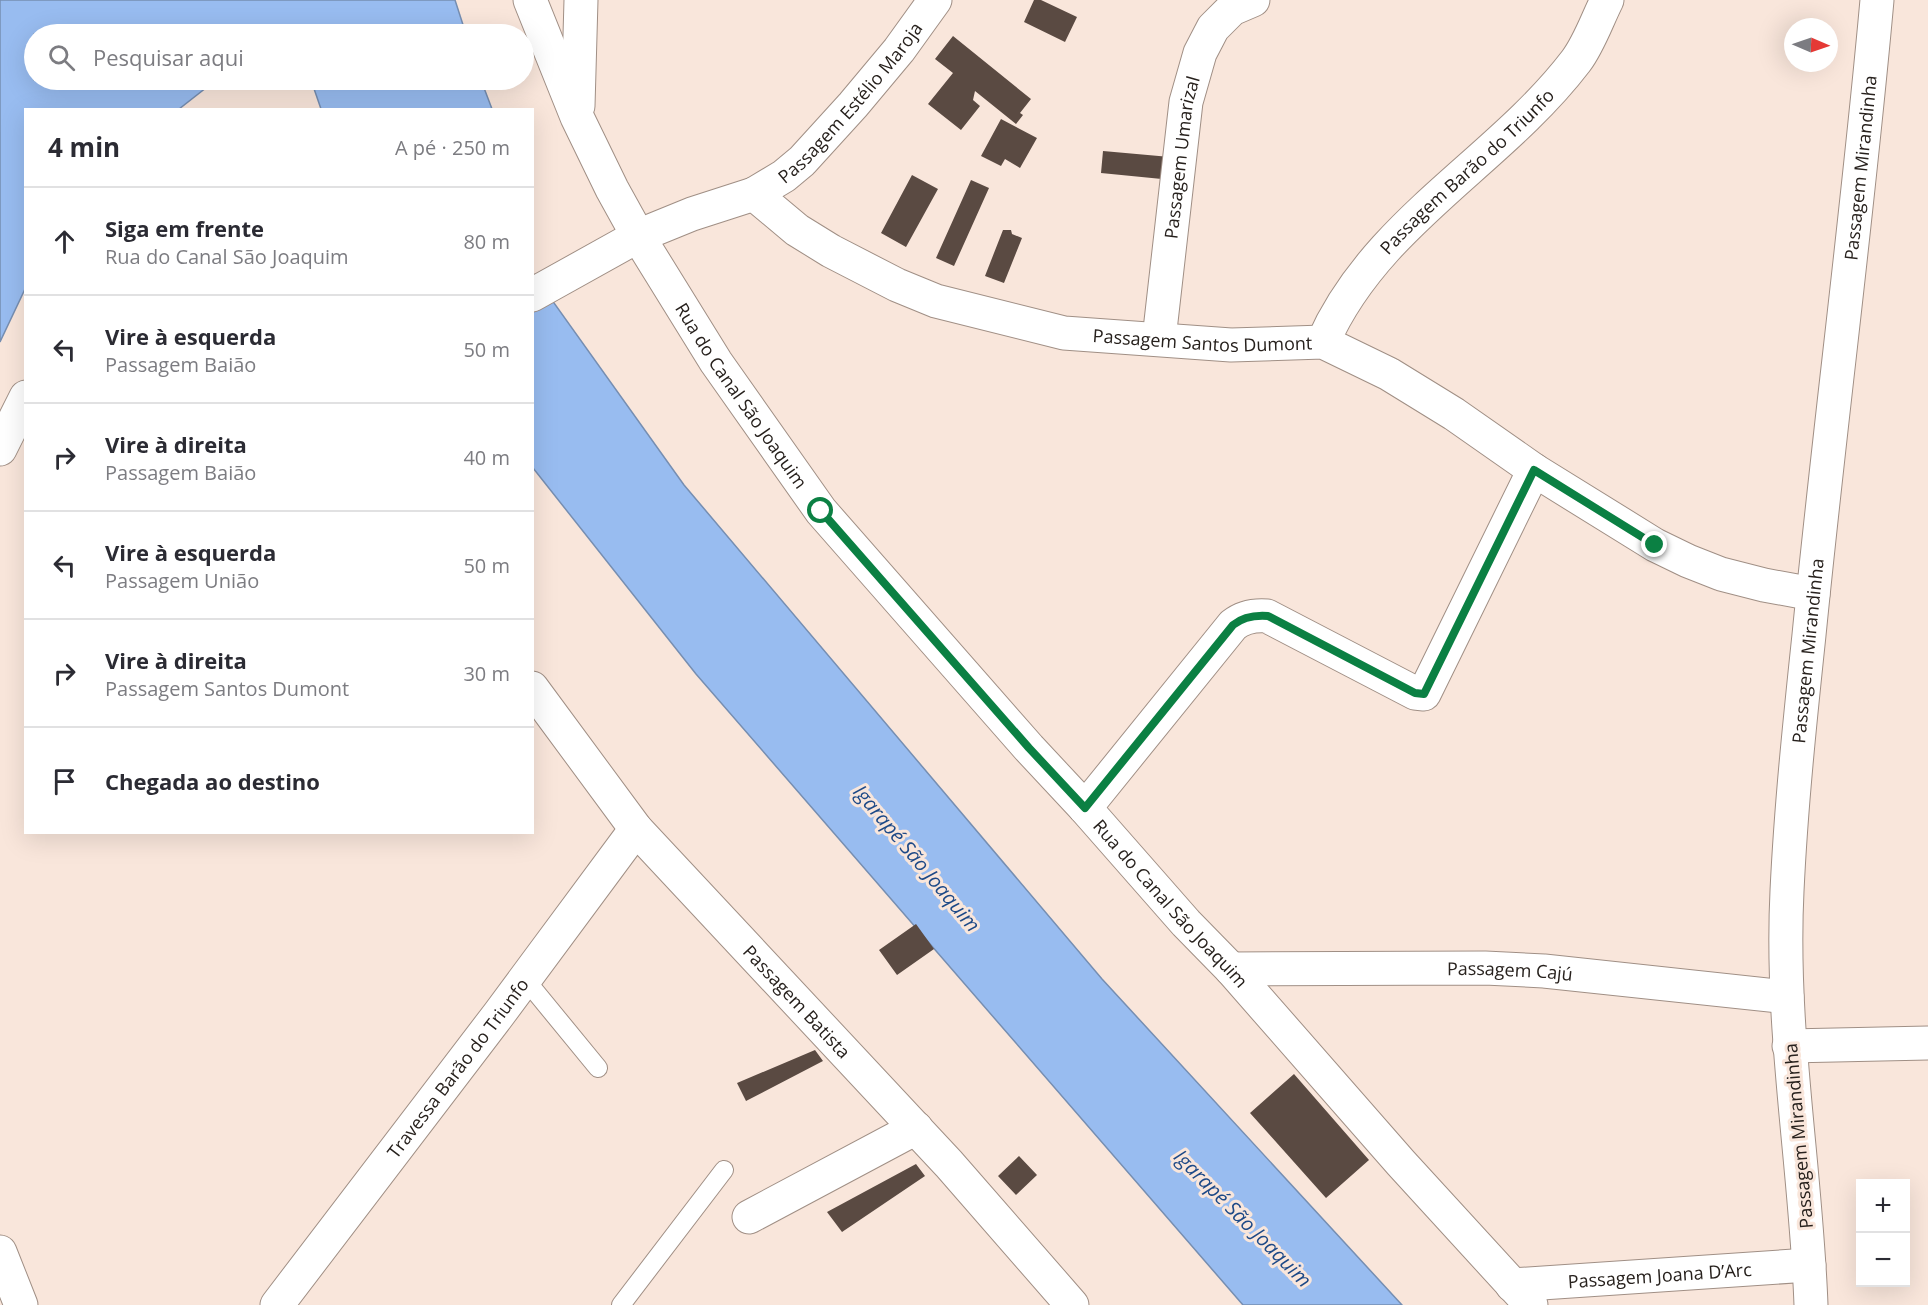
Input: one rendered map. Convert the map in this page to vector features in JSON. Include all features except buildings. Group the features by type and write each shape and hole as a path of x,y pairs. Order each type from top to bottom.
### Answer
{"street":[{"name":"Rua do Canal São Joaquim","path":"530,0 577,117 638,236 716,362 821,511 1021,739 1186,922 1232,969 1401,1163 1521,1295"},
{"path":"577,117 581,0"},
{"name":"Passagem Estélio Maroja","path":"754,194 784,176 802,161 899,50 935,0"},
{"name":"Passagem Umarizal","path":"1159,339 1186,102 1200,53 1213,28 1232,9 1253,0"},
{"name":"Passagem Barão do Triunfo","path":"1323,342 1332,320 1352,289 1381,252 1545,98 1578,59 1607,0"},
{"name":"Passagem Mirandinha","path":"1811,1305 1789,1046 1787,892 1813,594 1863,156 1877,0"},
{"path":"534,294 638,236 754,194"},
{"name":"Passagem Santos Dumont","path":"754,194 797,230 831,251 897,285 936,301 1064,333 1231,345 1323,342 1389,374 1454,414 1534,470 1655,545 1720,573 1764,585 1813,594"},
{"path":"0,449 24,401"},
{"path":"1085,808 1239,620 1251,616 1268,616 1420,695 1425,693 1534,470"},
{"name":"Passagem Batista","path":"534,691 636,829 916,1128 1072,1305"},
{"name":"Travessa Barão do Triunfo","path":"277,1305 636,829"},
{"name":"Passagem Cajú","path":"1232,969 1485,968 1544,970 1787,997"},
{"path":"1789,1046 1928,1043"},
{"path":"749,1217 916,1128"},
{"path":"0,1252 21,1305"},
{"name":"Passagem Joana D’Arc","path":"1521,1295 1809,1265"}],"lane":[{"path":"525,979 598,1068"},
{"path":"621,1305 724,1170"}],"water":[{"path":"0,0 455,0 463,24 24,24 24,90 203,90 180,108 24,108 24,291 0,342"},
{"path":"314,90 485,90 492,108 321,108"},
{"name":"Igarapé São Joaquim","path":"534,275 684,485 1102,979 1402,1305 1243,1305 696,674 534,469"}],"route":[{"path":"821,511 1029,748 1085,808 1239,620 1251,616 1268,616 1361,666 1415,693 1424,694 1534,470 1655,545"}]}
